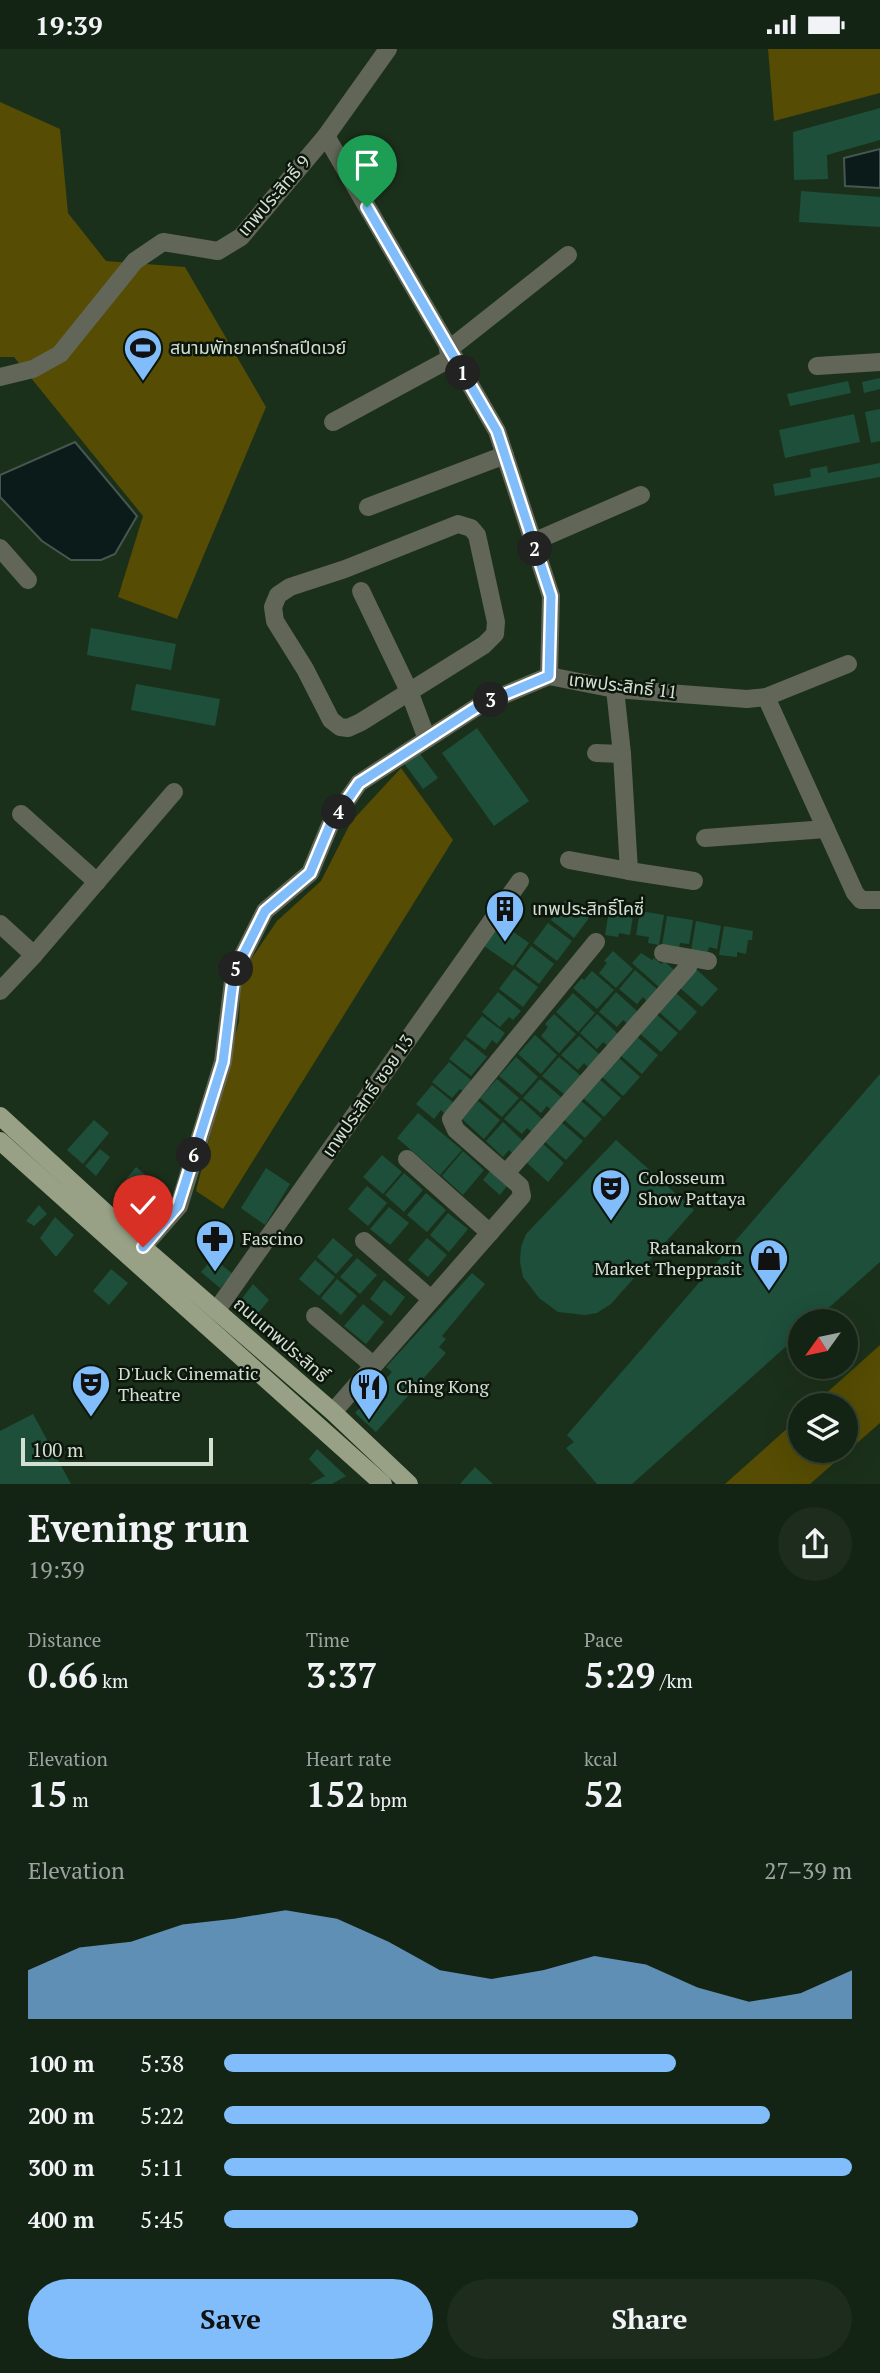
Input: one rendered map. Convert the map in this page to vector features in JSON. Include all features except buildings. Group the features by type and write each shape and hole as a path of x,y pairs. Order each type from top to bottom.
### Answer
{"main road":[{"name":"ถนนเทพประสิทธิ์","path":"0,1116 409,1484"},
{"path":"0,1141 383,1484"}],"street":[{"name":"เทพประสิทธิ์ 9","path":"0,377 33,369 60,354 135,261 163,241 218,251 241,237 326,136 388,49"},
{"path":"326,136 497,431 551,596 549,676"},
{"path":"333,422 451,353 568,255"},
{"path":"817,366 880,362"},
{"path":"368,507 505,455"},
{"path":"533,541 641,495"},
{"path":"457,524 465,525 477,535 496,622 495,634 484,645 409,691 361,722 348,728 340,727 331,720 305,669 275,621 273,607 278,595 290,587 345,569 457,524"},
{"path":"0,548 27,580"},
{"path":"361,591 409,691 426,739"},
{"name":"เทพประสิทธิ์ 11","path":"143,1247 178,1206 223,1062 234,973 265,911 310,873 330,825 359,783 480,705 549,676 615,689 747,699 766,698 848,664"},
{"path":"615,689 629,871"},
{"path":"766,698 855,893 861,900 880,900"},
{"path":"596,753 622,754"},
{"path":"0,991 174,792"},
{"path":"21,814 97,882"},
{"path":"705,838 826,828"},
{"path":"569,860 694,881"},
{"name":"เทพประสิทธิ์ ซอย 13","path":"216,1311 520,881"},
{"path":"0,924 34,955"},
{"path":"332,1412 522,1196 520,1185 456,1130 451,1119 596,942"},
{"path":"506,1173 688,967 699,959 663,953"},
{"path":"407,1159 490,1233"},
{"path":"364,1241 432,1299"},
{"path":"315,1317 373,1365"}],"shaded area":[{"path":"768,49 880,49 880,93 774,121"},
{"name":"สนามพัทยาคาร์ทสปีดเวย์","path":"0,102 60,129 68,213 106,261 185,267 266,407 177,619 118,597 143,516 14,357 0,357"},
{"path":"880,149 880,188 845,186 844,158"},
{"path":"75,442 137,516 115,554 101,560 71,560 42,541 0,497 0,475"},
{"path":"401,768 453,840 223,1209 196,1191 239,1021 241,974 277,921 321,881 351,822"},
{"path":"880,1345 880,1423 858,1442 858,1393 826,1393 842,1379 858,1379 858,1365"},
{"path":"788,1428 788,1463 834,1463 810,1484 725,1484"}],"place":[{"name":"สนามพัทยาคาร์ทสปีดเวย์","path":"143,382"},
{"name":"เทพประสิทธิ์โคซี่","path":"505,943"},
{"name":"Colosseum Show Pattaya","path":"611,1222"},
{"name":"Fascino","path":"215,1273"},
{"name":"Ratanakorn Market Thepprasit","path":"769,1292"},
{"name":"D'Luck Cinematic Theatre","path":"91,1418"},
{"name":"Ching Kong","path":"369,1421"}],"route":[{"path":"143,1247 178,1206 223,1062 234,973 265,911 310,873 330,825 359,783 480,705 549,676 551,596 497,431 367,207"}]}
